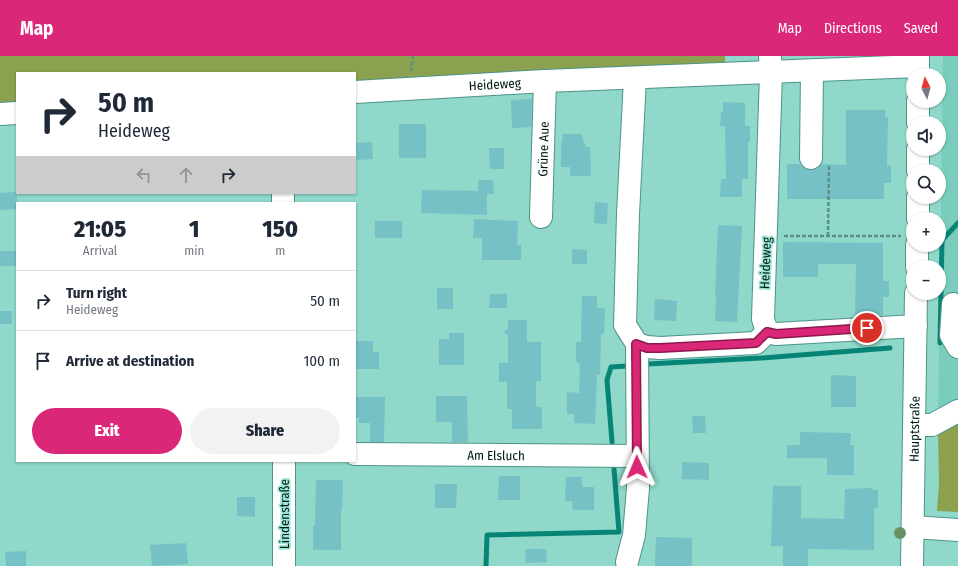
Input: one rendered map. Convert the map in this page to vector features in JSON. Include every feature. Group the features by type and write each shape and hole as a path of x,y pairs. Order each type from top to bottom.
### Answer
{"street":[{"name":"Heideweg","path":"767,332 763,319 770,65"},
{"name":"Heideweg","path":"356,92 545,81 635,78 770,65 812,72 918,66"},
{"path":"811,158 812,72"},
{"path":"627,562 634,535 638,488 636,344 625,325 628,214 635,78"},
{"name":"Grüne Aue","path":"541,218 545,81"},
{"path":"0,114 16,113"},
{"name":"Hauptstraße","path":"912,566 916,300"},
{"path":"953,304 951,335 958,347"},
{"path":"636,344 647,348 660,348 756,343 767,332 776,334 916,326"},
{"path":"914,425 932,425 958,411"},
{"name":"Am Elsluch","path":"356,454 637,456"},
{"name":"Lindenstraße","path":"284,462 284,566"},
{"path":"913,527 958,530"}],"path":[{"path":"811,158 829,158 828,236"},
{"path":"766,236 828,236 906,241"}],"shaded area":[{"path":"0,56 725,56 725,64 356,85 356,72 16,72 16,106 0,107"},
{"path":"943,56 958,56 958,420 938,432 940,300 946,300 946,260 940,260 940,252 946,252 946,212 941,212 941,204 946,204 946,164 942,164 942,156 946,156 946,116 942,116 942,108 946,108 946,68 943,68"},
{"path":"958,420 958,512 937,511 939,483 938,432"}],"building":[{"path":"532,99 531,127 512,128 511,100"},
{"path":"723,102 745,103 745,126 750,126 750,142 748,142 748,179 742,179 742,197 720,197 721,179 726,179 725,126 720,126 721,112 723,112"},
{"path":"846,110 885,110 885,117 888,117 887,166 891,166 891,183 884,183 884,199 787,199 787,164 800,164 805,169 811,170 817,169 822,164 846,165"},
{"path":"399,124 426,124 426,158 399,158"},
{"path":"563,134 581,134 586,147 590,147 591,176 570,176 570,167 561,167 561,147"},
{"path":"372,142 373,159 357,160 356,143"},
{"path":"489,148 504,148 504,169 490,169"},
{"path":"478,180 493,180 494,194 487,194 487,215 421,213 422,190 478,191"},
{"path":"16,192 16,209 0,210 0,193"},
{"path":"595,202 608,203 607,224 594,223"},
{"path":"474,219 518,221 517,245 521,245 521,260 482,260 482,238 473,238"},
{"path":"375,221 402,221 402,238 375,238"},
{"path":"718,225 742,226 737,322 715,321"},
{"path":"783,242 883,243 883,281 889,281 889,297 883,297 883,315 855,315 856,264 818,264 818,277 783,277"},
{"path":"572,249 587,250 587,264 572,264"},
{"path":"0,251 16,251 16,266 0,266"},
{"path":"437,288 453,288 453,309 437,309"},
{"path":"490,294 507,294 507,308 489,308"},
{"path":"582,296 597,296 597,308 605,308 604,334 601,334 600,375 597,375 595,424 574,423 574,414 567,414 567,392 579,393 580,365 576,361 576,342 581,342"},
{"path":"655,299 677,301 676,321 654,320"},
{"path":"0,311 12,311 12,324 0,324"},
{"path":"508,320 527,320 527,342 541,342 541,381 536,381 536,407 542,407 542,429 512,429 512,409 507,409 507,382 499,382 499,363 508,363 508,336 504,332 508,329"},
{"path":"449,333 464,333 464,365 439,365 439,339 449,339"},
{"path":"356,341 373,341 373,352 379,352 379,369 356,369"},
{"path":"831,375 856,376 856,407 831,407"},
{"path":"436,396 467,396 468,442 452,442 452,422 436,422"},
{"path":"356,397 385,397 384,442 370,442 370,423 359,423 359,418 356,418"},
{"path":"692,416 705,416 706,433 693,433"},
{"path":"800,432 851,433 850,445 854,445 854,475 827,475 827,458 787,458 787,445 800,445"},
{"path":"682,462 709,463 709,480 682,479"},
{"path":"499,476 520,476 520,500 498,500"},
{"path":"566,477 582,477 582,487 594,487 594,510 573,510 572,501 565,501"},
{"path":"316,480 343,480 341,550 313,550"},
{"path":"435,484 457,484 456,508 435,508"},
{"path":"773,486 801,486 801,518 844,519 845,489 871,488 873,490 878,490 878,509 874,508 874,550 808,549 808,566 783,566 783,546 771,546"},
{"path":"237,497 255,497 255,517 237,516"},
{"path":"656,537 692,538 692,566 655,566"},
{"path":"186,543 188,564 152,566 150,545"},
{"path":"525,549 546,549 547,562 526,563"},
{"path":"26,551 26,566 6,566 5,552"}],"waterway":[{"path":"940,343 942,240 958,223"},
{"path":"648,364 761,358 890,348"},
{"path":"612,442 607,380 611,367 627,366"},
{"path":"486,566 487,535 619,532 614,469"}],"route":[{"path":"637,467 636,344 647,348 660,348 756,343 767,332 776,334 867,328"}]}
